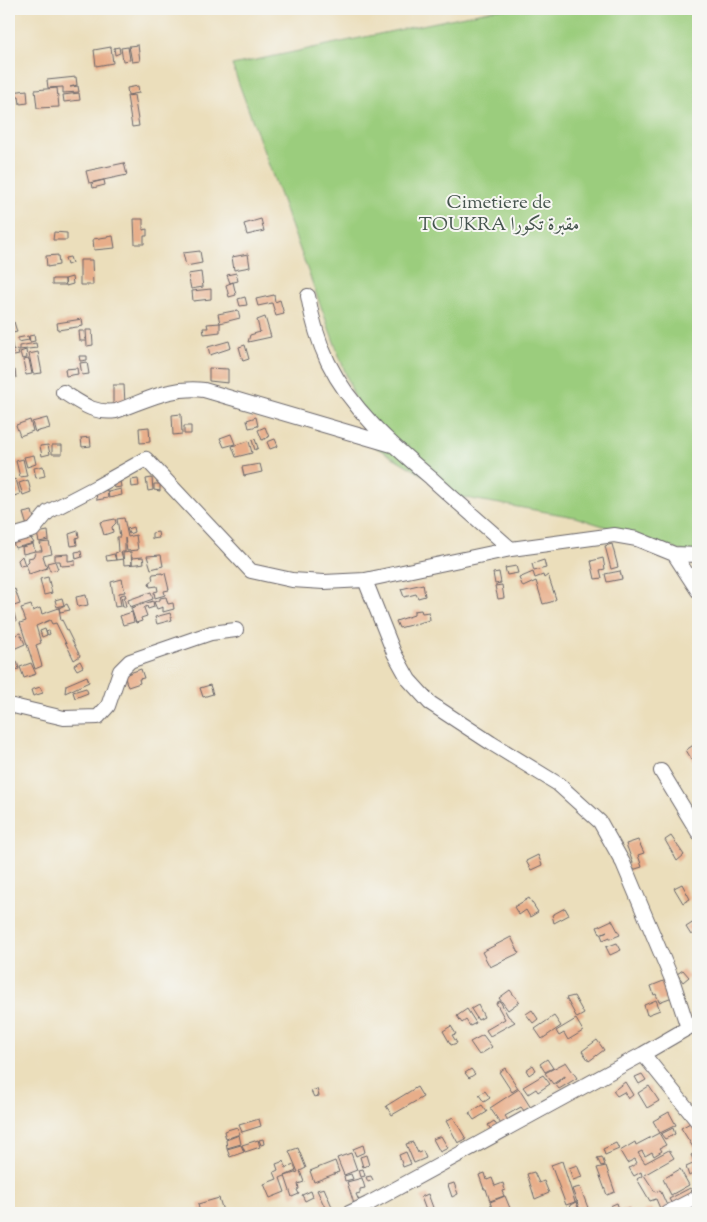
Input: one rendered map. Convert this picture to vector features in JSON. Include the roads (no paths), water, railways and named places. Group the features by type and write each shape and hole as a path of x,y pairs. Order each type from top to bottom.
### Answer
{"street":[{"path":"308,296 313,322 321,347 337,378 357,406 392,445 511,549"},
{"path":"63,392 89,408 107,412 116,411 171,391 182,389 204,390 392,445"},
{"path":"9,538 32,530 48,512 146,459 251,570 292,580 324,582 365,580 511,549 614,535 637,539 674,554 698,556"},
{"path":"674,554 698,591"},
{"path":"349,1213 370,1209 693,1025 623,863 600,822 558,784 430,703 409,680 394,653 365,580"},
{"path":"9,704 64,718 98,717 108,706 120,671 130,661 211,632 236,630"},
{"path":"662,771 698,832"},
{"path":"643,1054 698,1122"},
{"path":"667,1213 698,1197"}],"park label":[{"name":"Cimetiere de TOUKRA مقبرة تكورا","path":"499,212"}]}
